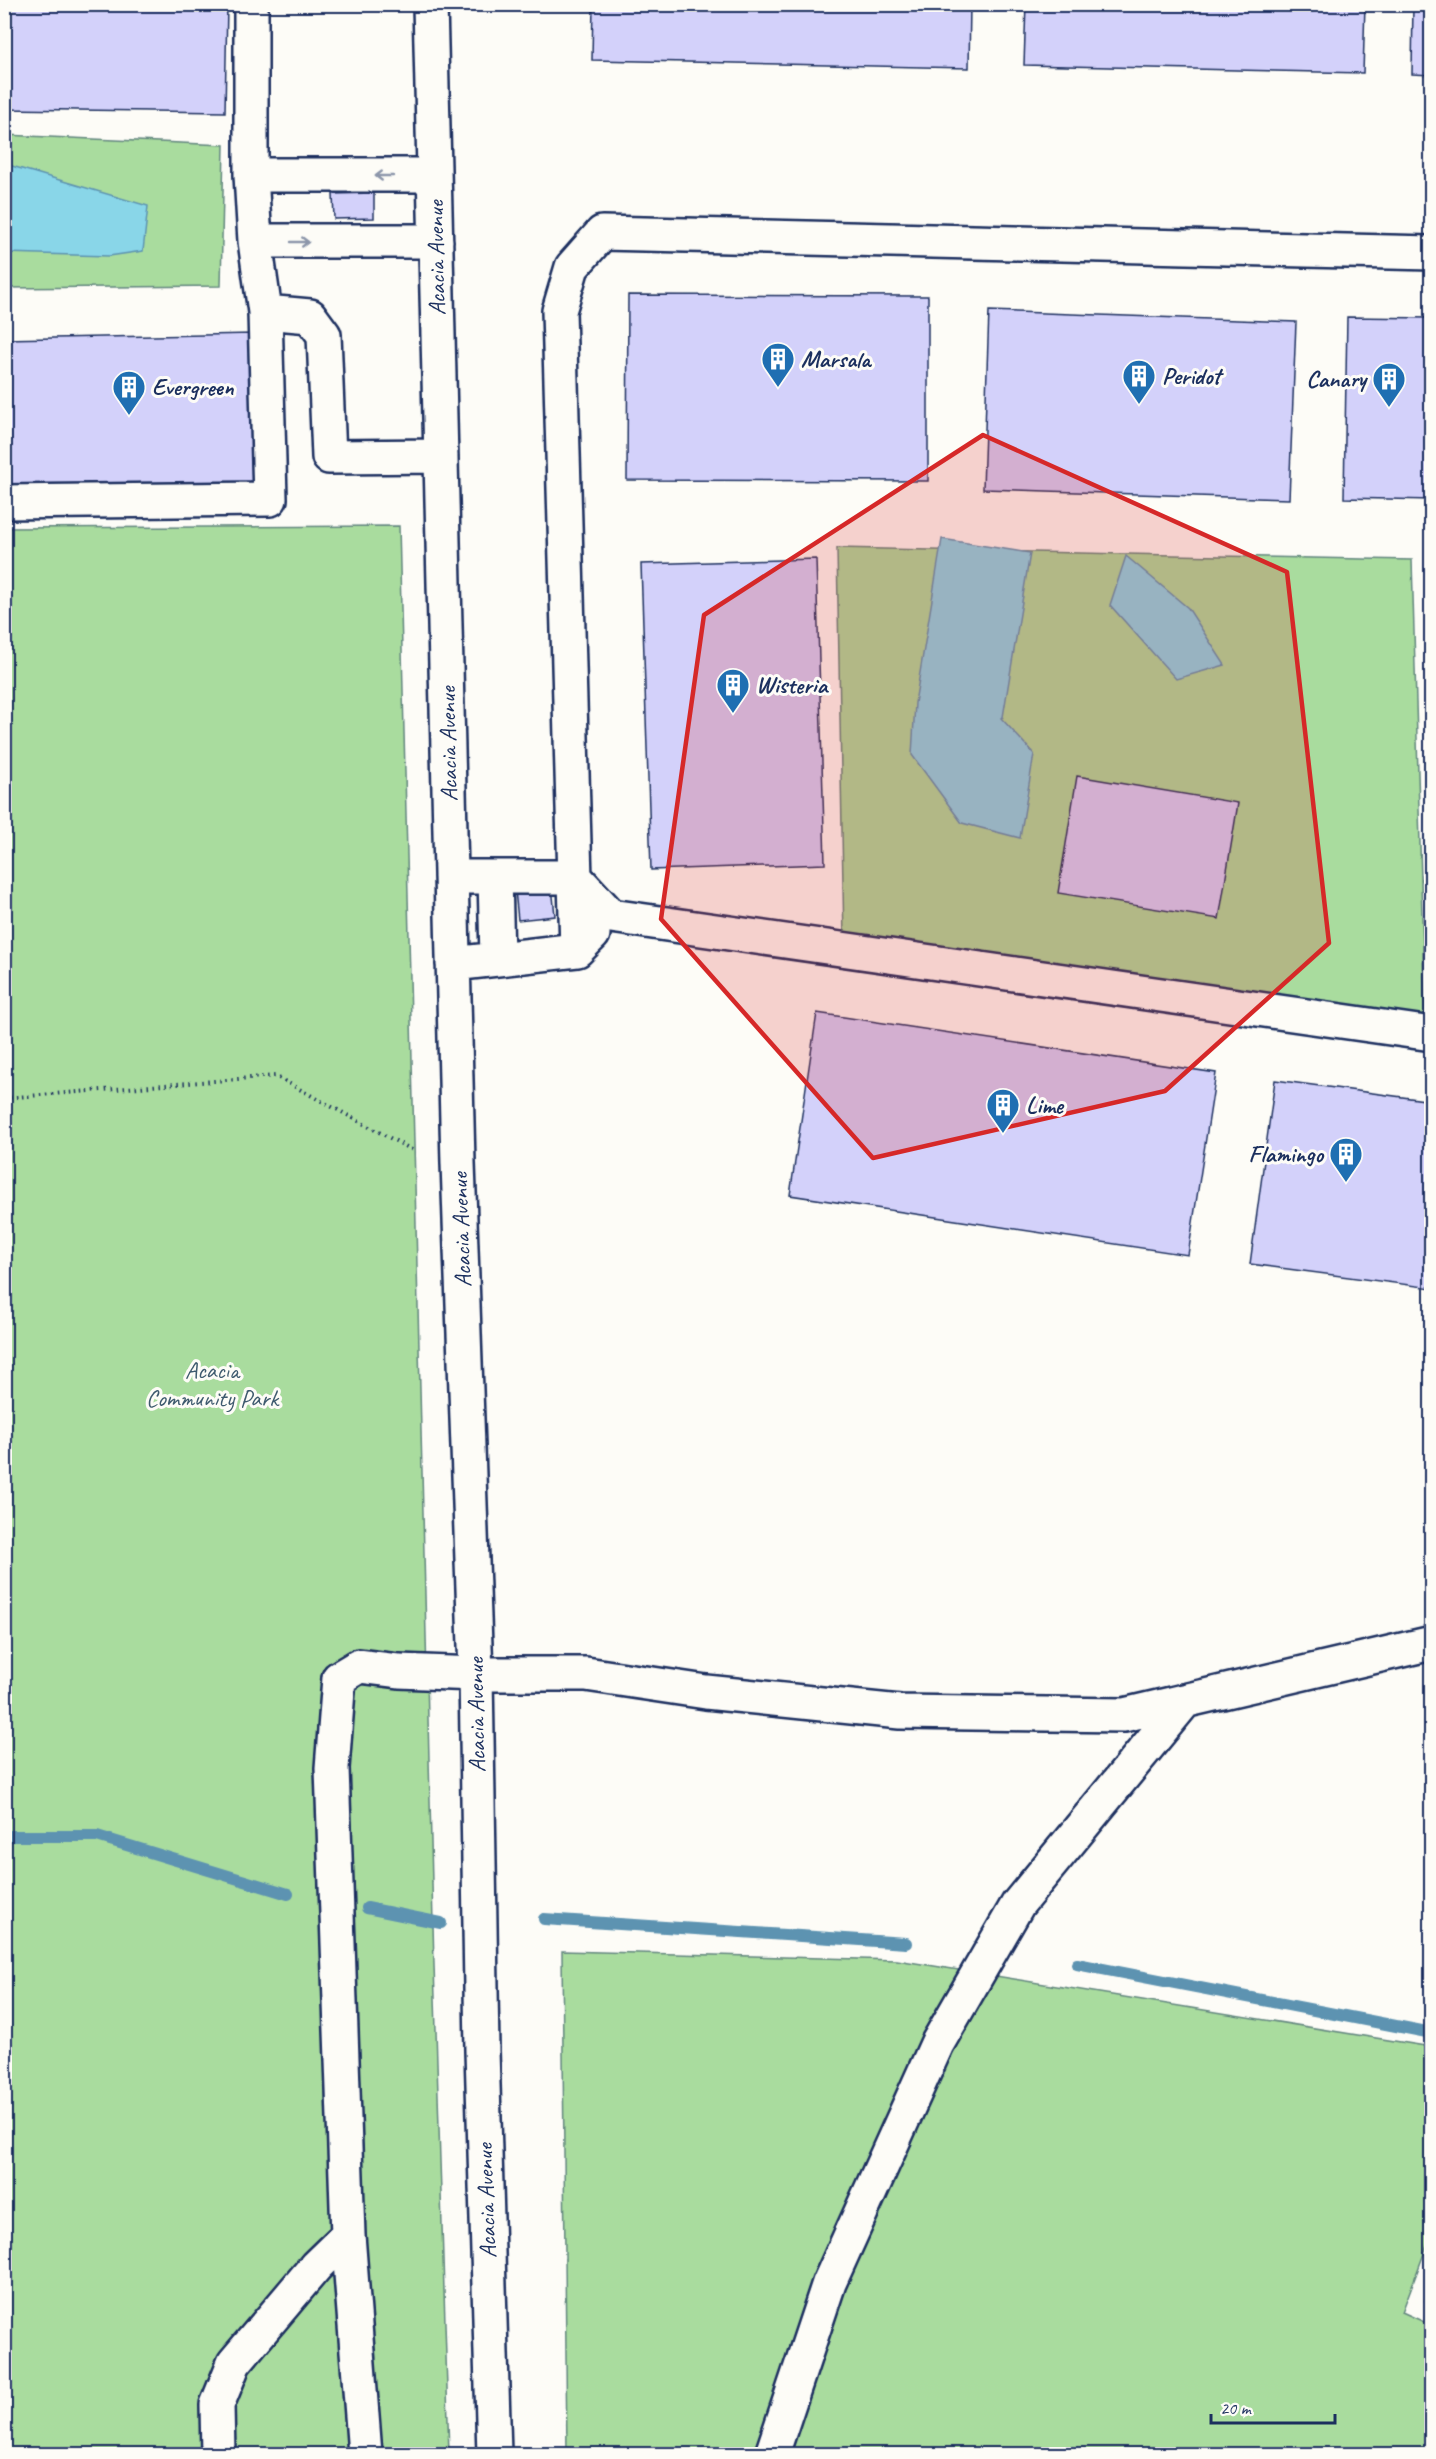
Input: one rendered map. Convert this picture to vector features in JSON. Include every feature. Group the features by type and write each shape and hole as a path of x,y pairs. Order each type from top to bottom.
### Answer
{"street":[{"path":"4,502 270,499 265,312 255,241 251,176 251,4"},
{"name":"Acacia Avenue","path":"430,4 453,964 476,1674 483,2112 494,2454"},
{"path":"251,176 434,175"},
{"path":"577,950 559,311 572,267 602,233 1431,253"},
{"path":"255,241 436,241"},
{"path":"265,312 310,316 324,335 329,457 441,456"},
{"path":"451,877 575,877 611,916 1431,1034"},
{"path":"495,877 497,957"},
{"path":"453,964 497,957 577,950 611,916"},
{"path":"365,2454 348,2235 332,1768 339,1678 359,1666 399,1671 476,1674 586,1674 706,1692 900,1712 1124,1714 1431,1643"},
{"path":"772,2454 829,2283 937,2044 1018,1904 1185,1701"},
{"path":"218,2454 217,2405 234,2363 316,2266 348,2235"}],"path":[{"path":"4,1098 274,1076 414,1151"}],"highlighted area":[{"path":"983,435 1287,572 1329,943 1165,1091 873,1158 661,919 704,615"}],"green space":[{"path":"5,135 224,145 221,286 5,288"},
{"name":"Acacia Community Park","path":"399,526 434,1965 449,2454 5,2454 4,528"},
{"path":"837,548 1412,560 1425,1023 844,942"},
{"path":"562,1951 897,1960 1431,2047 1431,2235 1402,2312 1431,2325 1431,2454 567,2454"}],"water":[{"path":"5,164 148,206 143,251 109,256 5,253"},
{"path":"942,539 1030,553 1001,718 1034,754 1020,838 962,823 912,755 915,703"},
{"path":"1126,556 1188,608 1225,665 1176,679 1110,605"}],"building":[{"path":"4,4 227,4 225,112 4,109"},
{"path":"593,4 970,4 969,68 592,60"},
{"path":"1026,4 1365,4 1363,73 1024,65"},
{"path":"1413,4 1432,4 1432,75 1412,74"},
{"path":"374,193 374,218 334,219 333,194"},
{"name":"Marsala","path":"628,295 928,296 928,481 627,480"},
{"name":"Peridot","path":"989,311 1296,322 1289,499 983,489"},
{"name":"Canary","path":"1347,317 1432,318 1432,500 1344,498"},
{"name":"Evergreen","path":"253,334 256,494 4,498 4,339"},
{"name":"Wisteria","path":"816,559 825,864 651,870 641,564"},
{"path":"1077,776 1238,803 1219,919 1058,893"},
{"path":"552,886 555,916 518,920 515,890"},
{"name":"Lime","path":"817,1013 1216,1073 1188,1255 790,1195"},
{"name":"Flamingo","path":"1275,1080 1432,1101 1432,1288 1250,1264"},
{"path":"1432,2283 1432,2303 1425,2301"}],"waterway":[{"path":"4,1836 97,1836 288,1894"},
{"path":"367,1908 441,1923"},
{"path":"544,1919 906,1943"},
{"path":"1077,1964 1432,2033"}],"place":[{"name":"Marsala","path":"778,388"},
{"name":"Peridot","path":"1139,405"},
{"name":"Canary","path":"1389,408"},
{"name":"Evergreen","path":"129,416"},
{"name":"Wisteria","path":"733,714"},
{"name":"Lime","path":"1003,1134"},
{"name":"Flamingo","path":"1346,1183"}]}
